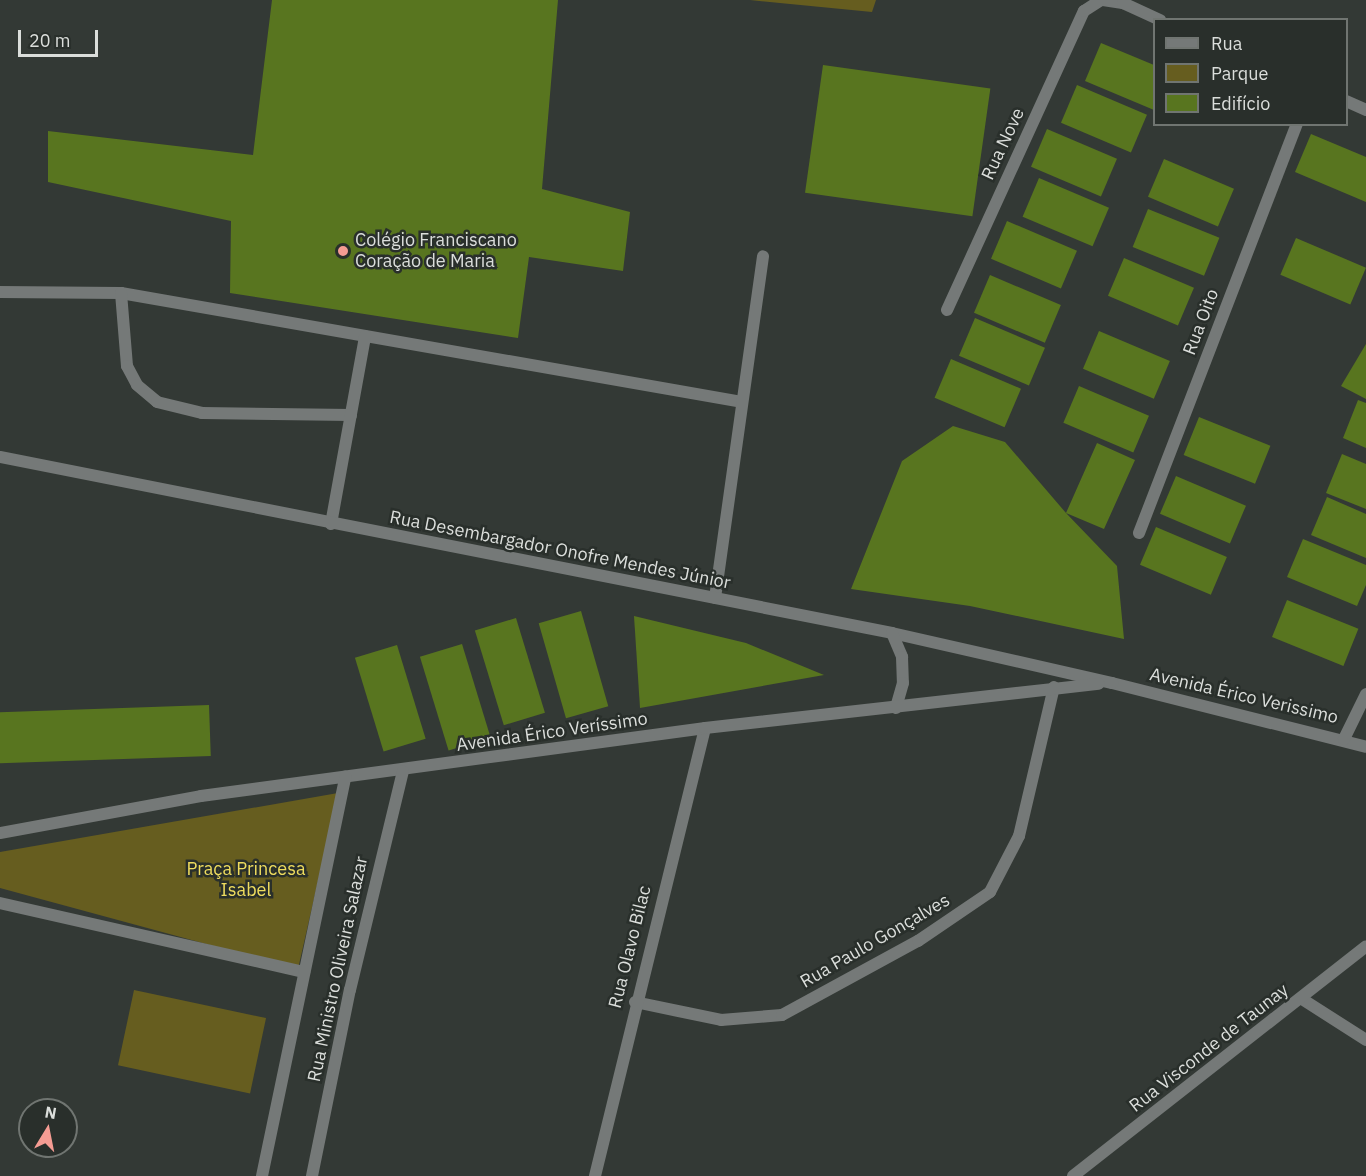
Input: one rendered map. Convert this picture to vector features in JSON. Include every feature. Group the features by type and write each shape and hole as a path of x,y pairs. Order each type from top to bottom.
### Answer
{"street":[{"name":"Rua Nove","path":"947,310 1084,11 1102,0 1123,3 1156,18"},
{"path":"1348,101 1366,110"},
{"name":"Rua Oito","path":"1139,533 1296,126"},
{"path":"715,598 763,256"},
{"path":"0,292 121,293 742,402"},
{"path":"121,293 127,366 136,385 157,402 202,413 351,415"},
{"path":"331,524 365,336"},
{"name":"Rua Desembargador Onofre Mendes Júnior","path":"0,457 892,633 1112,683"},
{"path":"892,633 902,666 903,683 896,708"},
{"name":"Avenida Érico Veríssimo","path":"0,833 155,802 402,771 705,728 896,708 1054,687 1112,683"},
{"name":"Avenida Érico Verissimo","path":"1112,683 1344,738 1366,747"},
{"name":"Rua Paulo Gonçalves","path":"634,1002 721,1020 782,1015 918,940 990,892 1019,836 1054,687"},
{"path":"1344,738 1366,694"},
{"name":"Rua Olavo Bilac","path":"595,1176 634,1002 705,728"},
{"name":"Rua Ministro Oliveira Salazar","path":"312,1176 350,990 402,771"},
{"name":"Rua Ministro Oliveira Salazar","path":"262,1176 345,777"},
{"path":"0,903 304,972"},
{"name":"Rua Visconde de Taunay","path":"1073,1176 1302,999 1366,946"},
{"path":"1302,999 1366,1040"}],"green space":[{"path":"750,0 876,0 872,12"},
{"name":"Praça Princesa Isabel","path":"338,793 298,969 0,888 0,852"},
{"path":"134,990 266,1018 250,1093 118,1065"}],"building":[{"path":"272,0 558,0 542,189 630,212 623,271 529,257 518,338 230,293 231,221 48,182 48,131 253,155"},
{"path":"1101,43 1153,65 1153,110 1085,81"},
{"path":"823,65 990,89 972,216 805,193"},
{"path":"1077,85 1147,115 1131,152 1061,123"},
{"path":"1047,129 1117,159 1101,196 1031,167"},
{"path":"1311,134 1366,157 1366,202 1295,172"},
{"path":"1164,159 1234,189 1218,226 1148,197"},
{"path":"1039,178 1109,208 1093,246 1023,217"},
{"path":"1148,209 1219,238 1204,276 1133,247"},
{"path":"1007,221 1077,251 1061,288 991,259"},
{"path":"1296,238 1366,268 1350,305 1280,275"},
{"path":"1124,258 1194,288 1178,325 1108,296"},
{"path":"990,275 1061,305 1045,343 974,313"},
{"path":"975,318 1045,348 1029,385 959,356"},
{"path":"1099,331 1170,361 1154,399 1083,369"},
{"path":"1366,344 1366,399 1341,386"},
{"path":"951,359 1021,389 1005,427 935,398"},
{"path":"1079,386 1149,416 1133,453 1063,423"},
{"path":"1358,400 1366,403 1366,448 1343,438"},
{"path":"1199,417 1270,446 1255,484 1184,455"},
{"path":"953,426 1005,442 1066,513 1117,566 1124,639 970,606 851,589 902,461"},
{"path":"1097,443 1135,460 1104,529 1066,513"},
{"path":"1342,454 1366,464 1366,509 1326,493"},
{"path":"1176,476 1246,506 1230,543 1160,514"},
{"path":"1327,497 1366,514 1366,558 1311,535"},
{"path":"1156,527 1227,557 1211,595 1140,565"},
{"path":"1303,539 1366,565 1366,585 1357,606 1287,577"},
{"path":"1287,600 1358,629 1343,666 1272,637"},
{"path":"581,611 608,706 566,718 539,623"},
{"path":"634,616 746,643 824,675 640,708"},
{"path":"516,618 545,713 504,725 475,631"},
{"path":"462,644 491,738 449,751 420,657"},
{"path":"397,645 426,739 384,752 355,658"},
{"path":"209,705 211,756 0,763 0,712"}],"place":[{"name":"Colégio Franciscano Coração de Maria","path":"343,251"}]}
